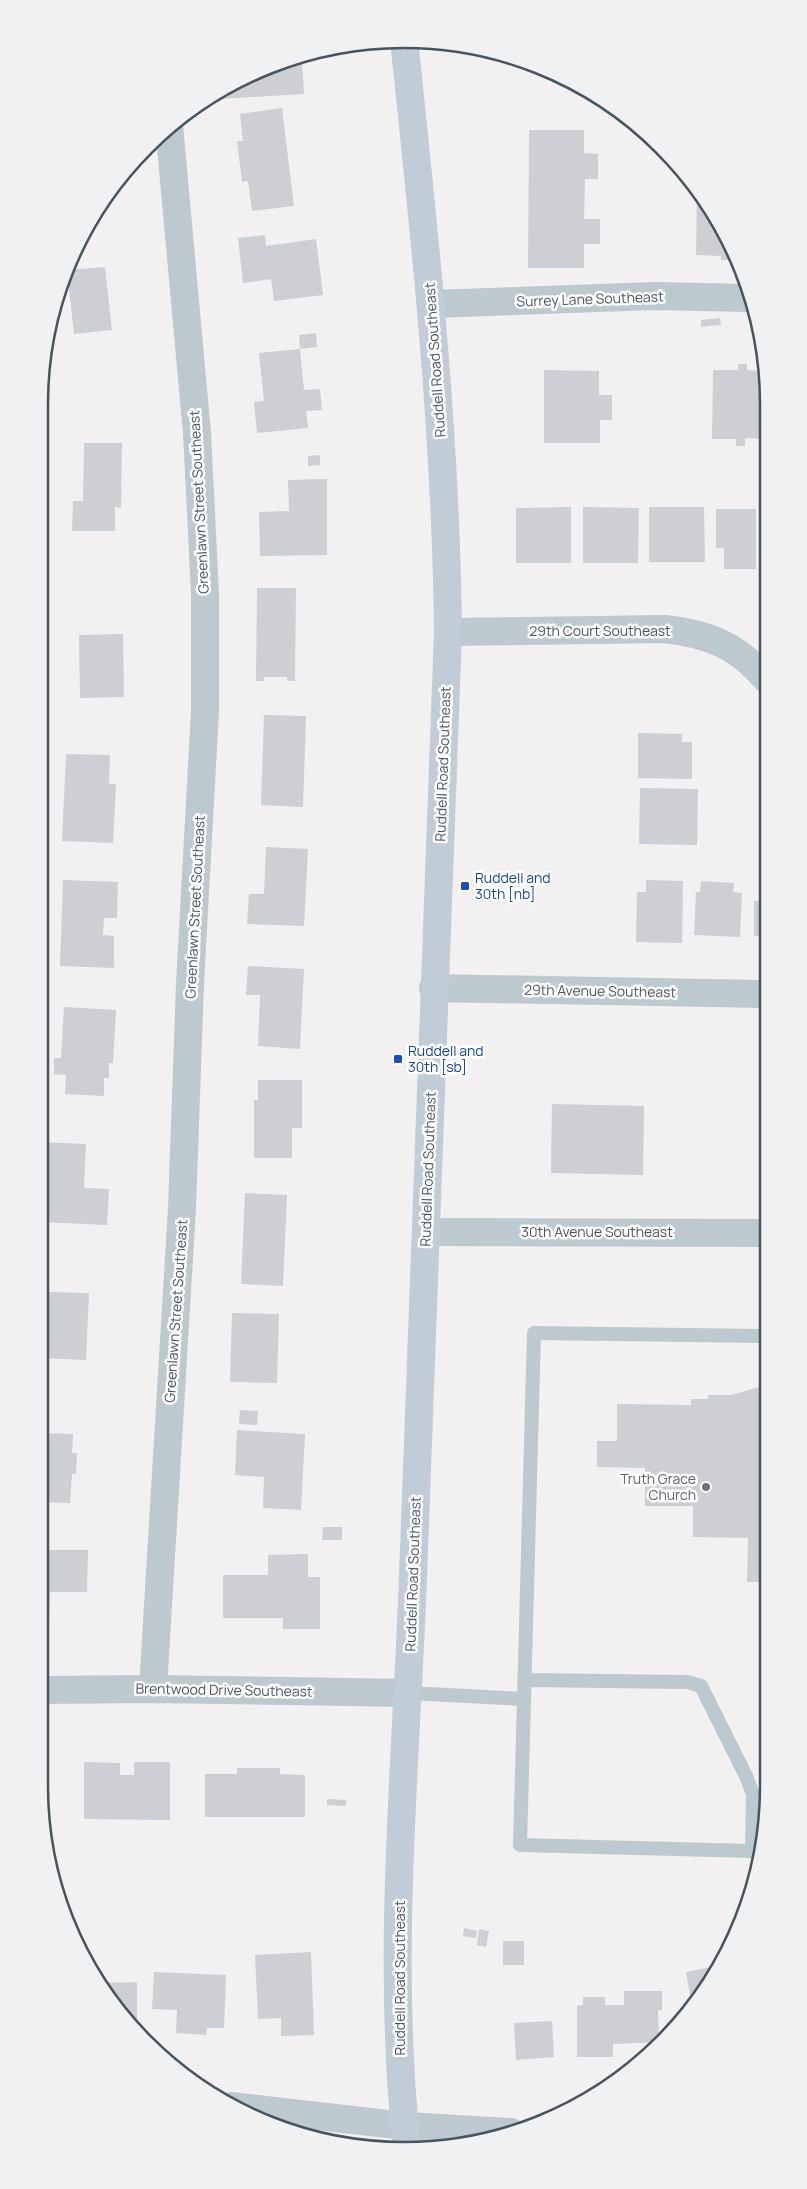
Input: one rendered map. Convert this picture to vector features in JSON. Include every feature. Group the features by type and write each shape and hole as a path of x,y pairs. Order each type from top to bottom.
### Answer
{"main road":[{"name":"Ruddell Road Southeast","path":"405,48 432,304 448,574 448,632 433,988 426,1232 398,1929 398,2044 406,2138"}],"street":[{"name":"Greenlawn Street Southeast","path":"153,1689 182,1208 190,984 205,711 205,593 197,433 170,135"},
{"name":"Surrey Lane Southeast","path":"432,304 656,296 743,298"},
{"name":"29th Court Southeast","path":"448,632 665,629 695,633 725,644 752,662 760,672"},
{"name":"29th Avenue Southeast","path":"433,988 760,994"},
{"name":"30th Avenue Southeast","path":"426,1232 760,1233"},
{"name":"Brentwood Drive Southeast","path":"48,1690 153,1689 409,1692"},
{"path":"261,2112 406,2138 477,2134"}],"lane":[{"path":"524,1680 687,1682 701,1686 746,1776 753,1794 752,1851 520,1845 524,1680 534,1333 760,1336"},
{"path":"409,1692 524,1699"}],"building":[{"path":"302,62 304,94 220,99 246,84"},
{"path":"282,108 294,206 252,211 248,181 242,182 237,141 243,141 240,114"},
{"path":"529,130 584,130 584,153 598,154 598,179 585,179 584,219 600,219 600,244 584,244 584,268 528,268"},
{"path":"697,202 712,226 729,260 721,260 721,256 696,255"},
{"path":"265,235 266,246 316,239 323,295 274,301 271,279 243,283 238,238"},
{"path":"105,267 112,330 74,334 68,283 74,269"},
{"path":"720,318 721,325 701,327 701,320"},
{"path":"316,333 317,347 300,349 299,335"},
{"path":"300,349 304,390 320,389 322,410 306,411 308,428 257,433 254,402 264,401 259,353"},
{"path":"738,364 747,364 747,370 758,371 759,380 760,439 745,438 745,446 736,446 736,439 712,439 713,370 738,370"},
{"path":"544,370 599,371 599,395 612,395 612,420 600,420 600,443 544,443"},
{"path":"84,443 122,443 121,508 115,507 115,531 72,531 73,501 83,501"},
{"path":"320,455 320,465 308,466 308,456"},
{"path":"327,479 327,555 260,556 259,512 289,511 288,480"},
{"path":"571,507 571,563 516,563 516,508"},
{"path":"583,507 639,508 638,563 583,563"},
{"path":"649,507 704,507 705,562 649,562"},
{"path":"716,509 756,509 756,569 724,569 724,548 716,548"},
{"path":"257,588 296,588 295,681 287,681 287,677 264,677 264,681 256,681"},
{"path":"123,634 124,697 80,698 79,635"},
{"path":"264,715 306,716 303,807 261,805"},
{"path":"638,733 682,734 682,742 692,742 692,779 638,778"},
{"path":"66,754 110,755 109,784 116,784 113,843 62,841"},
{"path":"640,788 698,789 697,845 639,844"},
{"path":"266,847 308,849 304,926 247,924 249,894 264,894"},
{"path":"63,880 118,882 117,918 104,918 103,935 114,936 114,968 60,966"},
{"path":"646,880 683,881 682,943 636,942 637,892 646,892"},
{"path":"701,881 734,883 733,892 742,893 740,937 694,935 696,892 700,892"},
{"path":"754,901 760,901 760,936 754,936"},
{"path":"248,966 304,969 300,1049 258,1046 260,995 246,995"},
{"path":"64,1007 116,1010 113,1063 109,1063 109,1078 104,1078 104,1096 65,1094 66,1075 54,1074 54,1058 61,1058"},
{"path":"258,1080 302,1080 302,1128 292,1128 292,1158 254,1158 254,1100 258,1100"},
{"path":"552,1104 644,1106 643,1175 551,1173"},
{"path":"48,1142 86,1144 84,1188 109,1189 107,1225 48,1222"},
{"path":"245,1193 287,1195 283,1286 241,1284"},
{"path":"48,1292 89,1293 86,1360 48,1358"},
{"path":"232,1313 279,1314 277,1383 230,1382"},
{"name":"Truth Grace Church","path":"760,1387 760,1582 747,1582 748,1538 693,1537 693,1506 645,1506 645,1468 597,1467 597,1441 617,1441 617,1404 691,1405 691,1399 708,1399 708,1395 731,1395"},
{"path":"240,1410 258,1411 257,1425 239,1424"},
{"path":"237,1430 305,1434 301,1510 263,1508 264,1477 235,1475"},
{"path":"48,1433 73,1434 72,1453 77,1453 76,1474 72,1474 70,1503 48,1502"},
{"path":"323,1527 342,1527 342,1540 322,1540"},
{"path":"48,1550 88,1550 87,1592 50,1592 49,1626"},
{"path":"308,1554 308,1577 320,1577 320,1629 283,1629 283,1618 223,1618 223,1575 268,1575 268,1555"},
{"path":"84,1762 120,1763 120,1775 134,1775 134,1762 170,1762 170,1820 84,1819"},
{"path":"237,1768 280,1768 280,1774 305,1775 305,1817 205,1817 205,1774 237,1774"},
{"path":"327,1799 346,1800 346,1806 327,1805"},
{"path":"464,1928 477,1931 476,1938 463,1936"},
{"path":"479,1929 489,1931 486,1947 477,1945"},
{"path":"503,1941 524,1941 524,1965 503,1965"},
{"path":"311,1952 314,2035 281,2036 281,2018 258,2019 255,1955"},
{"path":"710,1967 690,1996 686,1972"},
{"path":"154,1972 226,1975 224,2028 207,2028 206,2035 176,2033 177,2010 152,2009"},
{"path":"137,1982 137,2021 121,2002 107,1983"},
{"path":"624,1991 662,1991 662,2010 658,2010 659,2033 649,2042 613,2044 613,2057 577,2057 577,2006 583,2005 583,1997 605,1997 605,2005 624,2005"},
{"path":"552,2021 554,2057 516,2060 514,2023"}],"place":[{"name":"Ruddell and 30th [nb]","path":"465,886"},
{"name":"Ruddell and 30th [sb]","path":"398,1059"},
{"name":"Truth Grace Church","path":"706,1487"}]}
